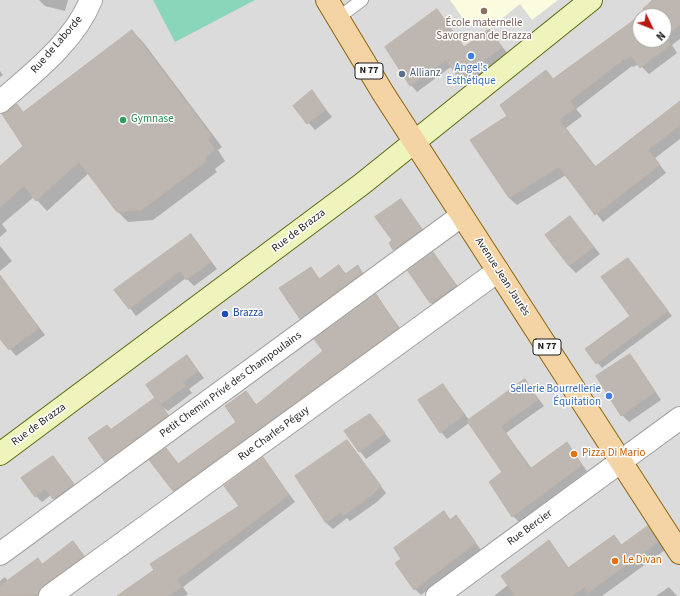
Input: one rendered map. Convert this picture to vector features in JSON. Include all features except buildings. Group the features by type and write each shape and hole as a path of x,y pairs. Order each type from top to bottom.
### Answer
{"main road":[{"name":"Avenue Jean Jaurès","path":"327,0 461,216 680,552"},
{"name":"Rue de Brazza","path":"0,454 356,189 591,0"}],"street":[{"name":"Rue de Laborde","path":"0,102 44,63 70,33 87,10 91,0"},
{"name":"Petit Chemin Privé des Champoulains","path":"0,554 461,216"},
{"name":"Rue Charles Péguy","path":"50,596 498,271"},
{"name":"Rue Bercier","path":"437,596 680,418"}],"lane":[{"path":"338,18 362,0"}],"shaded area":[{"path":"0,0 680,0 680,596 0,596"},
{"name":"École maternelle Savorgnan de Brazza","path":"450,0 558,0 532,20 520,4 489,29 480,18 469,27"}],"green space":[{"path":"153,0 255,0 175,42"}],"place":[{"name":"École maternelle Savorgnan de Brazza","path":"484,11"},
{"name":"Angel's Esthétique","path":"471,56"},
{"name":"Allianz","path":"402,74"},
{"name":"Gymnase","path":"123,120"},
{"name":"Brazza","path":"225,314"},
{"name":"Sellerie Bourrellerie Équitation","path":"609,396"},
{"name":"Pizza Di Mario","path":"574,454"},
{"name":"Le Divan","path":"615,561"}]}
